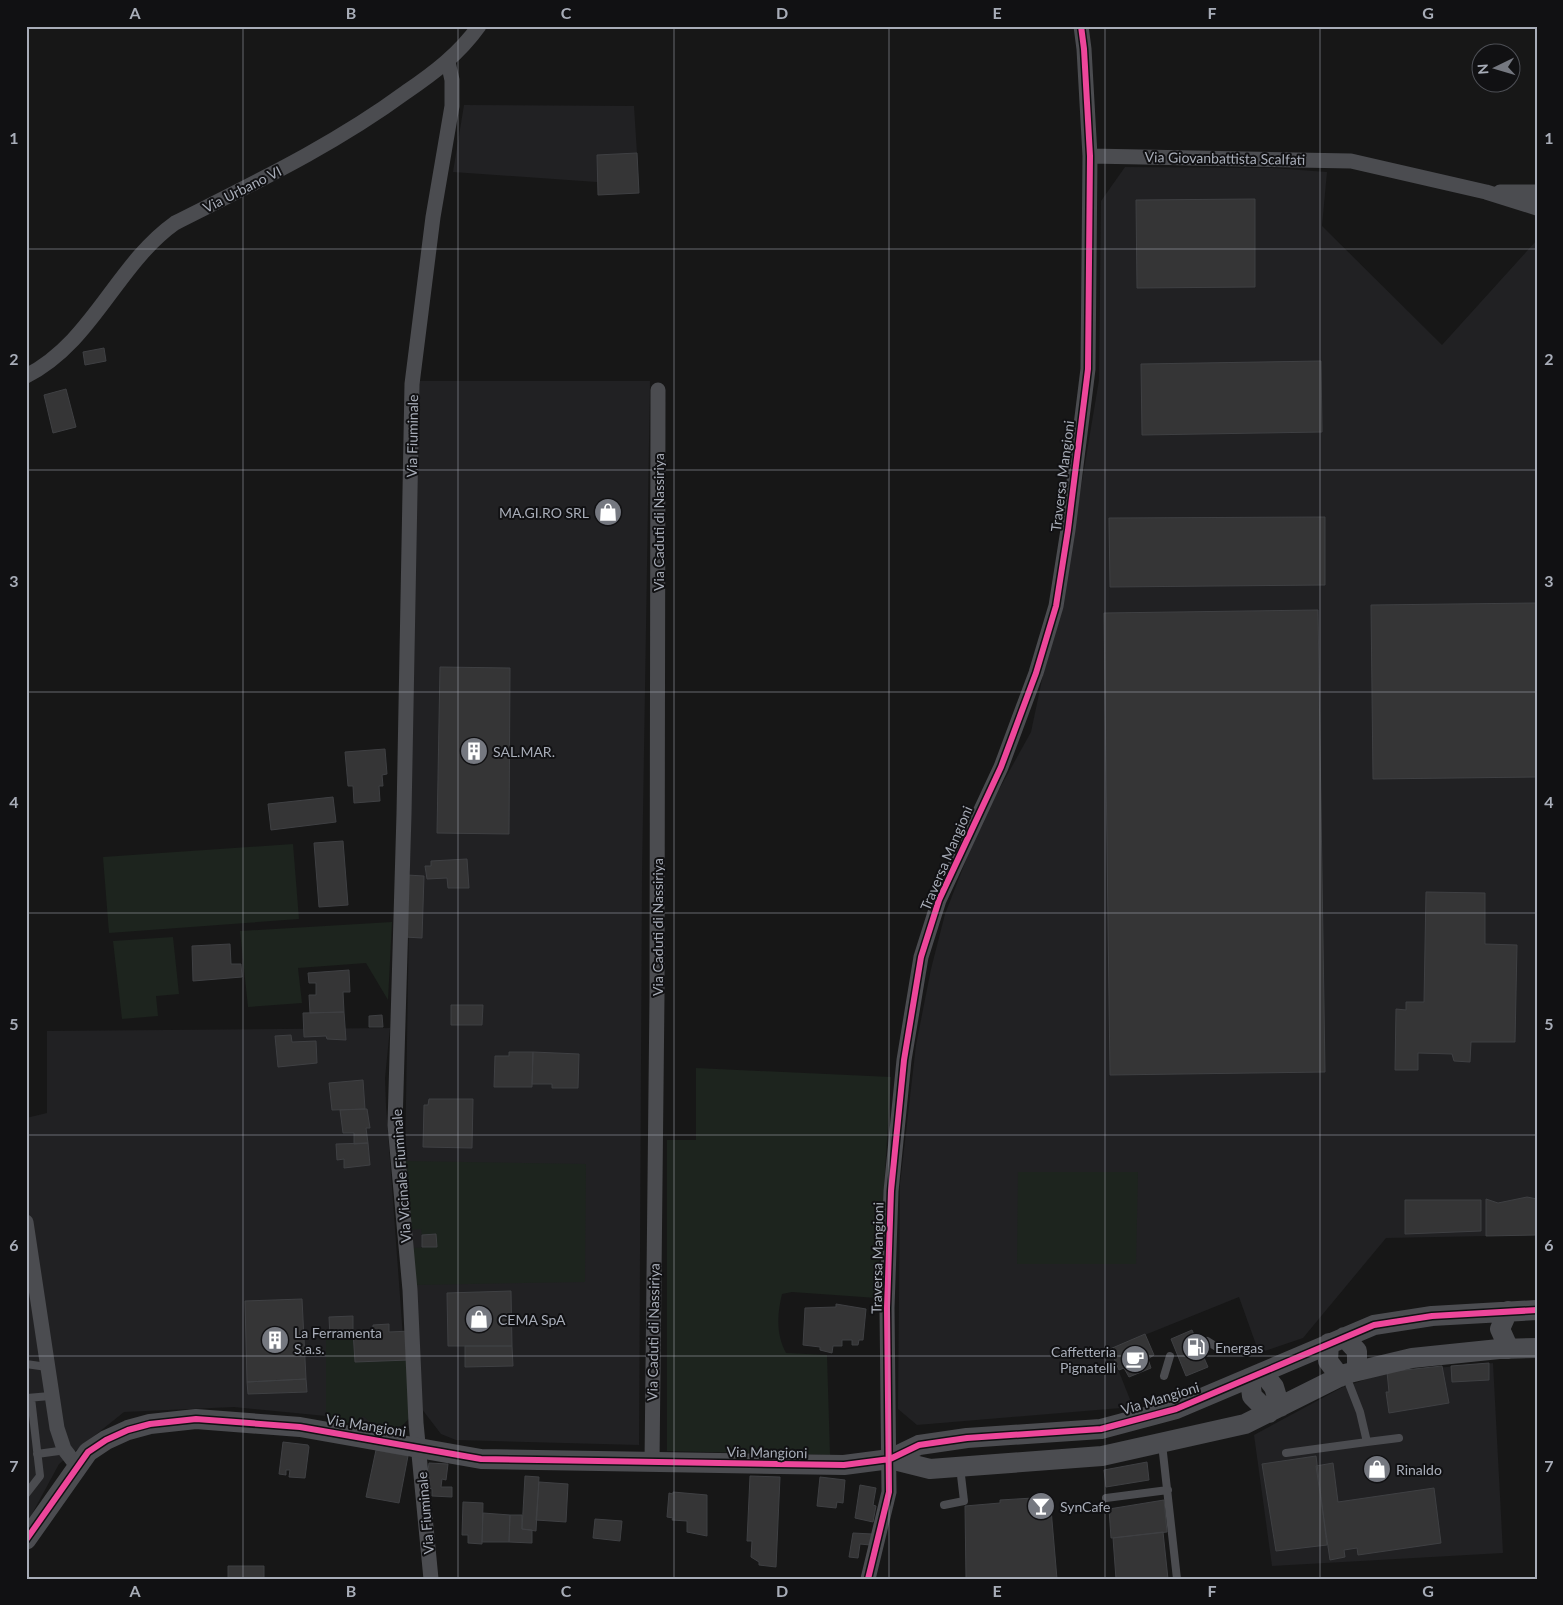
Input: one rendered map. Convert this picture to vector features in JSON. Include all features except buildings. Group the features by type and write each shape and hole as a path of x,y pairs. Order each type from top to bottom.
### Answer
{"street":[{"name":"Via Urbano VI","path":"26,376 59,353 87,326 137,258 160,233 175,223 309,154 377,114 448,62 469,40 478,26"},
{"path":"1081,26 1090,156"},
{"name":"Via Fiuminale","path":"404,814 412,384 433,218 452,106 452,80 448,62"},
{"name":"Via Giovanbattista Scalfati","path":"1090,156 1351,160 1486,192 1537,208"},
{"name":"Traversa Mangioni","path":"868,1579 889,1492 887,1308 891,1191 910,1017 921,957 939,900 1001,767 1036,674 1056,606 1068,530 1088,369 1090,156"},
{"name":"Via Giovanbattista Scalfati","path":"1486,192 1537,192"},
{"name":"Via Caduti di Nassiriya","path":"652,1464 657,995 658,390"},
{"name":"Via Vicinale Fiuminale","path":"404,814 395,1125 410,1290 416,1423 420,1447"},
{"path":"26,1222 56,1428 64,1449 77,1466"},
{"name":"Via Mangioni","path":"26,1540 40,1523 88,1452 106,1440 150,1424 196,1419 312,1426 481,1459 652,1464 844,1466 890,1459 919,1445 964,1439 1102,1429 1188,1404 1374,1325 1432,1316 1537,1310"},
{"path":"1508,1311 1500,1329 1509,1349"},
{"path":"1336,1340 1357,1351 1347,1374 1328,1361 1336,1340"},
{"name":"Via Mangioni","path":"890,1459 930,1469 1102,1456 1178,1441 1245,1424 1347,1374 1412,1358 1537,1348"},
{"path":"1257,1376 1274,1386 1274,1410"},
{"name":"Via Mangioni","path":"1178,1441 1197,1418 1188,1404"},
{"name":"Via Mangioni","path":"1168,1411 1167,1428 1178,1441"},
{"path":"1056,1432 1067,1445 1058,1460"},
{"path":"964,1439 971,1452 965,1467"},
{"name":"Via Fiuminale","path":"420,1447 431,1579"}],"lane":[{"path":"1207,1341 1220,1349"},
{"path":"1164,1376 1170,1356"},
{"path":"26,1364 47,1367"},
{"path":"1347,1374 1360,1412 1366,1442"},
{"path":"26,1494 40,1476 29,1398 50,1396"},
{"path":"1286,1453 1399,1438"},
{"path":"1177,1579 1168,1490 1178,1441"},
{"path":"37,1454 64,1449"},
{"path":"944,1505 964,1501 965,1467"},
{"path":"1106,1498 1168,1490"}],"shaded area":[{"path":"464,105 634,106 639,185 453,172"},
{"path":"1125,167 1273,168 1327,172 1322,226 1442,345 1537,240 1537,1235 1386,1238 1303,1338 1259,1353 1239,1297 1110,1349 1133,1407 917,1425 898,1409 900,1184 916,1045 931,969 945,914 981,822 1031,732 1076,517 1099,380 1101,201"},
{"path":"418,381 650,381 642,875 639,1445 456,1440 441,1434 418,1404 405,1161"},
{"path":"293,844 299,919 109,933 103,857"},
{"path":"392,922 388,1000 366,963 298,968 302,1003 248,1007 240,931"},
{"path":"173,937 179,994 156,996 158,1016 122,1019 113,941"},
{"path":"390,1028 385,1078 408,1405 403,1422 391,1432 326,1416 234,1407 124,1412 59,1464 26,1525 26,1118 47,1113 47,1031"},
{"path":"696,1068 891,1077 877,1298 792,1292 782,1294 780,1302 779,1332 786,1353 827,1355 830,1455 667,1451 667,1140 696,1140"},
{"path":"403,1161 586,1164 585,1282 413,1285 410,1248 437,1247 436,1234 422,1235 421,1229 408,1230"},
{"path":"1018,1172 1138,1172 1136,1264 1017,1264"},
{"path":"326,1337 353,1337 354,1353 409,1360 410,1417 404,1424 394,1429 381,1431 363,1416 356,1424 326,1420"},
{"path":"1493,1363 1503,1553 1272,1566 1254,1435 1341,1388 1387,1372"}],"cycle path":[{"path":"868,1579 889,1492 887,1308 891,1191 904,1060 921,957 939,900 1001,767 1036,673 1056,606 1068,530 1088,369 1090,156 1081,26"},
{"path":"26,1540 88,1452 106,1440 128,1430 150,1424 196,1419 300,1427 481,1459 844,1465 890,1459 919,1445 967,1438 1101,1429 1176,1409 1374,1325 1432,1316 1537,1310"}],"place":[{"name":"MA.GI.RO SRL","path":"608,512"},
{"name":"SAL.MAR.","path":"474,751"},
{"name":"CEMA SpA","path":"479,1319"},
{"name":"La Ferramenta S.a.s.","path":"275,1340"},
{"name":"Energas","path":"1196,1347"},
{"name":"Caffetteria Pignatelli","path":"1135,1359"},
{"name":"Rinaldo","path":"1377,1469"},
{"name":"SynCafe","path":"1041,1506"}]}
